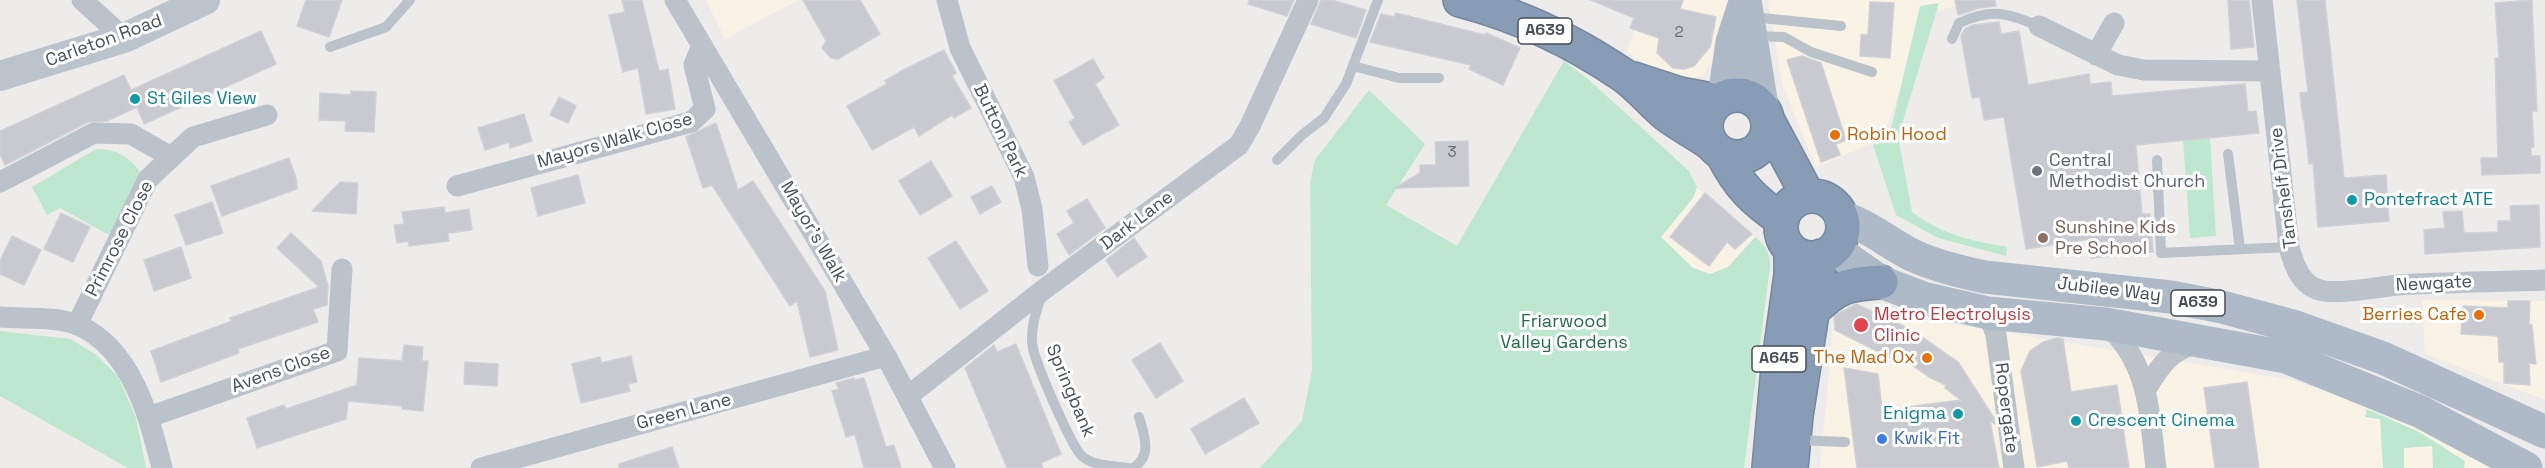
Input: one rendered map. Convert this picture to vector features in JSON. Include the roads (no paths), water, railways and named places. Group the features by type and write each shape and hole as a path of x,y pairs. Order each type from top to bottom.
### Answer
{"highway":[{"name":"A639","path":"1460,0 1532,24 1624,76 1680,94 1720,99 1745,95 1765,114"},
{"name":"A639","path":"1624,76 1668,116 1717,148"},
{"name":"A639","path":"1720,99 1707,116 1706,134 1736,180 1750,196 1807,244"},
{"path":"1717,148 1743,157 1760,148 1768,130 1765,114"},
{"path":"1765,114 1808,196 1791,204 1807,244 1842,234 1841,217"},
{"name":"A639","path":"1808,196 1816,196 1832,203 1841,217"},
{"name":"A645","path":"1793,454 1814,309 1807,244"},
{"name":"A645","path":"1769,468 1778,368 1791,275 1807,244"},
{"name":"A639","path":"1814,309 1832,293 1851,284 1881,282"}],"main road":[{"path":"1720,99 1732,42 1748,13"},
{"path":"1748,13 1765,114"},
{"name":"Jubilee Way","path":"1841,217 1857,222 1913,255 1962,272 1985,277 2171,297 2222,307 2296,327 2383,358 2456,389 2545,432"},
{"name":"Jubilee Way","path":"1807,244 1881,282 1923,298 1988,313 2106,324 2286,357 2421,412 2526,468"}],"street":[{"path":"82,0 124,38"},
{"name":"Carleton Road","path":"0,76 124,38 205,0"},
{"name":"Mayor's Walk","path":"675,0 886,356 945,468"},
{"name":"Button Park","path":"947,0 960,48 1024,177 1032,209 1038,266"},
{"name":"Dark Lane","path":"908,396 1043,290 1239,145 1308,0"},
{"name":"Tanshelf Drive","path":"2262,0 2289,248 2294,266 2302,278 2308,284 2323,291"},
{"path":"2096,55 2114,23"},
{"path":"2039,26 2118,66 2144,70 2270,71"},
{"name":"Mayors Walk Close","path":"457,186 691,122 705,109 694,65 702,45"},
{"name":"Primrose Close","path":"77,325 148,179 193,136 267,116"},
{"path":"0,182 94,133 131,134 171,157"},
{"name":"Avens Close","path":"149,417 337,351 342,269"},
{"name":"Newgate","path":"2323,291 2400,285 2545,280"},
{"name":"Ropergate","path":"1988,313 1998,348 2014,468"},
{"path":"0,317 54,320 77,325 94,335 111,350 128,371 149,417 162,468"},
{"path":"2106,324 2122,339 2137,363 2146,388 2156,468"},
{"path":"2146,388 2162,363 2184,347 2204,341"},
{"name":"Green Lane","path":"481,468 886,356"}],"lane":[{"path":"330,47 386,27 410,0"},
{"path":"1277,160 1302,135 1324,118 1346,84 1378,0"},
{"path":"1952,39 1959,23 1976,15 1994,12 2010,14 2039,26"},
{"path":"1748,13 1841,26"},
{"path":"1748,13 1784,38 1811,52 1872,72"},
{"path":"1353,66 1399,78 1438,78"},
{"path":"2228,154 2240,249"},
{"path":"2157,160 2161,253 2289,248"},
{"name":"Springbank","path":"1043,290 1032,329 1033,348 1070,440 1083,457 1103,465 1128,468"},
{"path":"1133,468 1144,456 1146,443 1139,417"},
{"path":"1793,454 1845,442"}],"place":[{"name":"St Giles View","path":"135,99"},
{"name":"Robin Hood","path":"1835,135"},
{"name":"Central Methodist Church","path":"2037,171"},
{"name":"Pontefract ATE","path":"2352,200"},
{"name":"Sunshine Kids Pre School","path":"2043,238"},
{"name":"Berries Cafe","path":"2479,315"},
{"name":"Metro Electrolysis Clinic","path":"1861,325"},
{"name":"The Mad Ox","path":"1927,358"},
{"name":"Enigma","path":"1958,414"},
{"name":"Crescent Cinema","path":"2076,421"},
{"name":"Kwik Fit","path":"1882,439"}],"park label":[{"name":"Friarwood Valley Gardens","path":"1564,332"}]}
